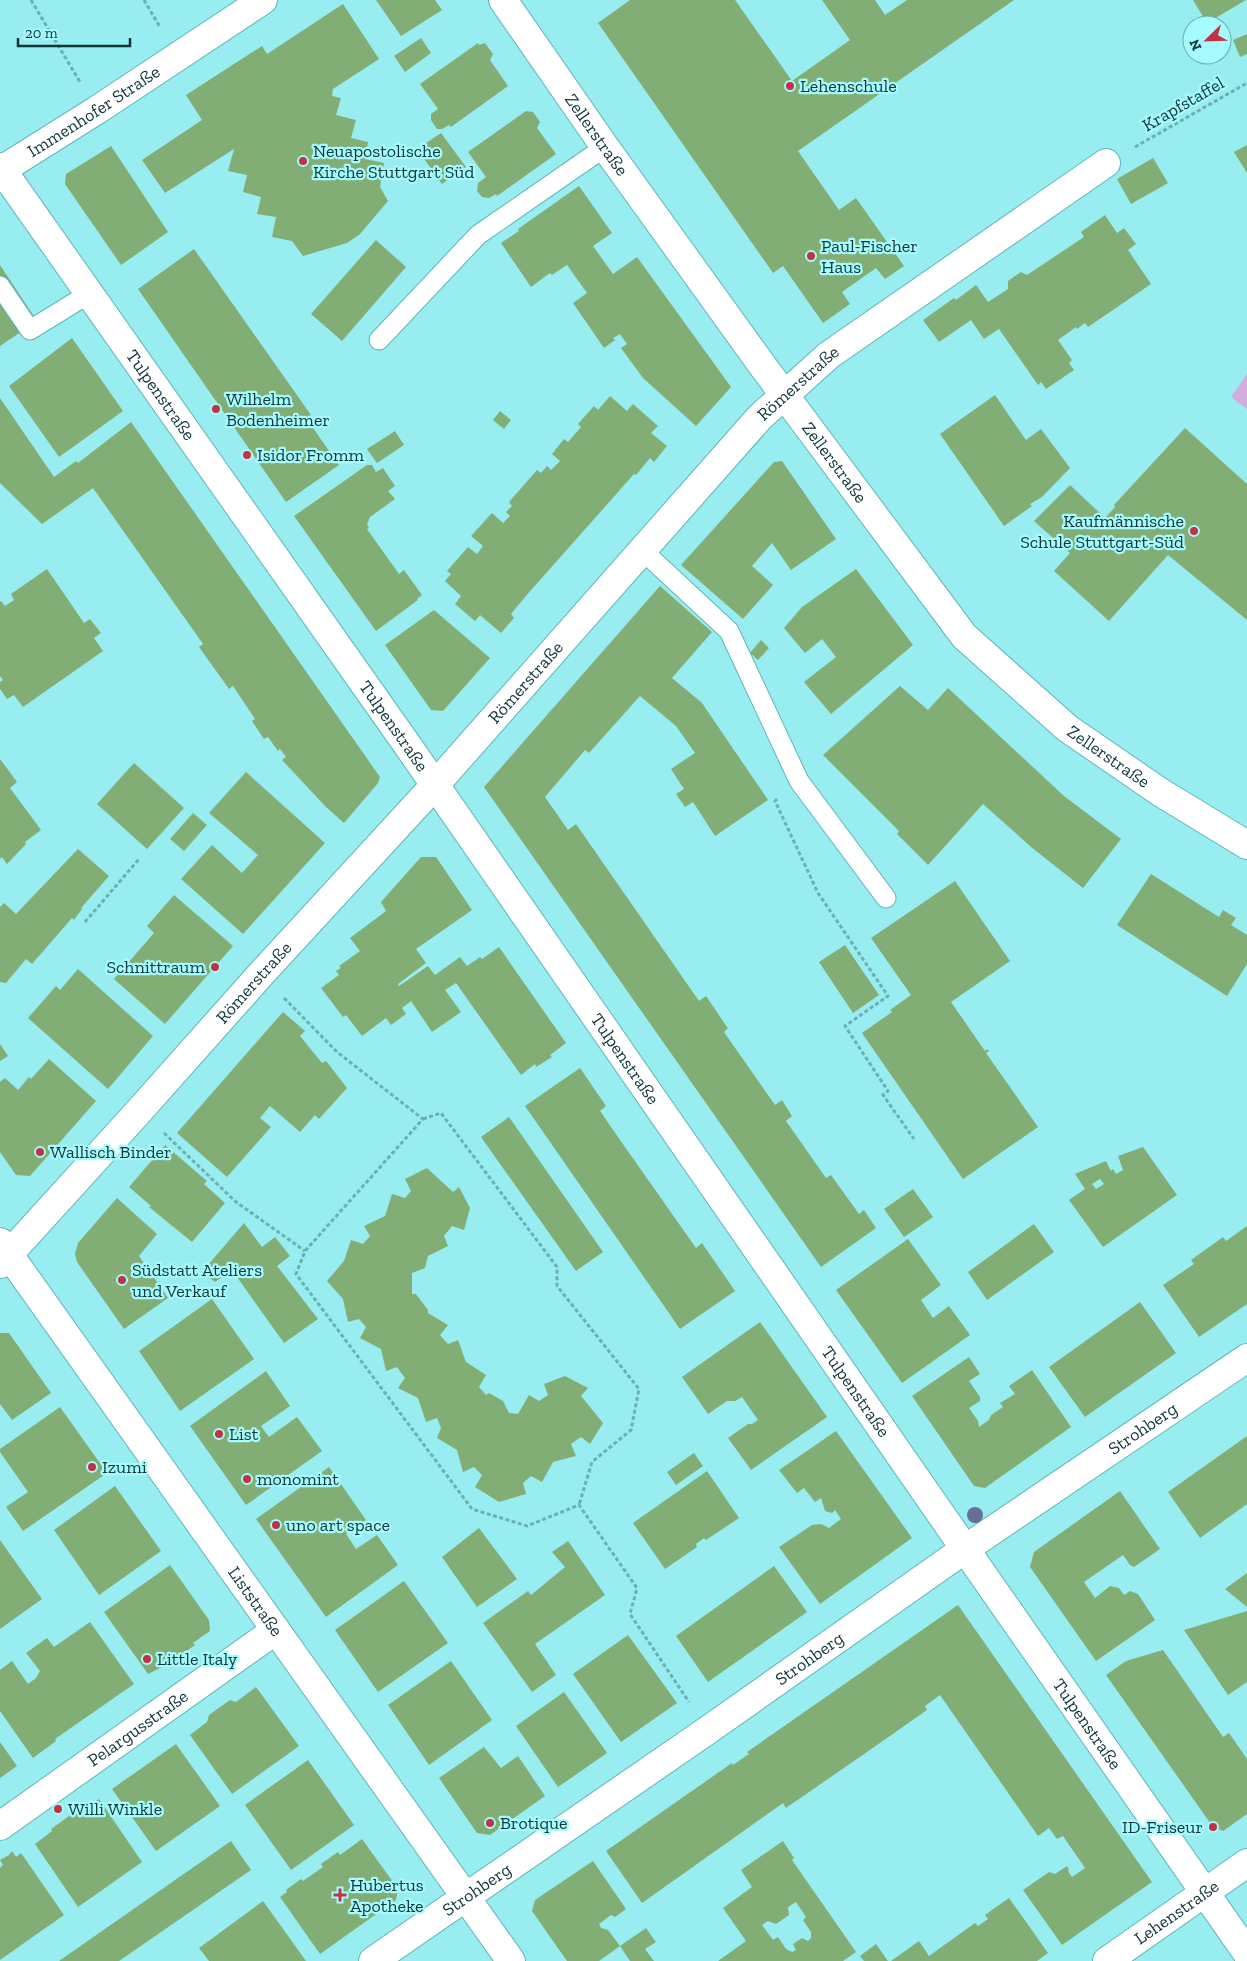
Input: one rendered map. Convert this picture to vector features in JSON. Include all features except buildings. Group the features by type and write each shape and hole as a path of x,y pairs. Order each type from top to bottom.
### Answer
{"street":[{"name":"Immenhofer Straße","path":"1,169 97,110 263,0"},
{"name":"Zellerstraße","path":"504,0 605,147 784,395 964,636 1067,728 1160,792 1247,845"},
{"name":"Römerstraße","path":"3,1254 140,1110 261,974 435,785 760,417 829,355 1106,163"},
{"name":"Tulpenstraße","path":"1,169 435,785 1247,1952"},
{"name":"Liststraße","path":"3,1254 276,1630 510,1961"},
{"name":"Strohberg","path":"374,1961 708,1730 965,1549 1247,1358"},
{"name":"Pelargusstraße","path":"0,1826 276,1630"},
{"name":"Lehenstraße","path":"1107,1961 1247,1863"}],"lane":[{"path":"379,340 478,234 605,147"},
{"path":"0,286 30,330 90,293"},
{"path":"642,550 729,630 799,781 886,898"}],"path":[{"path":"31,0 97,110"},
{"name":"Krapfstaffel","path":"1132,148 1247,83"},
{"path":"799,781 775,802 818,894 888,996 845,1026 888,1091 883,1095 914,1139"},
{"path":"85,922 139,859"},
{"path":"261,974 337,1052 423,1120"},
{"path":"140,1110 236,1202 305,1251"},
{"path":"441,1113 557,1267 557,1286 639,1389 631,1430 592,1462 579,1505 527,1526 472,1510 296,1274 305,1251 423,1120 441,1113"},
{"path":"579,1505 637,1588 630,1614 708,1730"}],"shaded area":[{"path":"1247,374 1247,409 1231,397"}],"place":[{"name":"Lehenschule","path":"790,86"},
{"name":"Neuapostolische Kirche Stuttgart Süd","path":"303,161"},
{"name":"Paul-Fischer Haus","path":"811,256"},
{"name":"Wilhelm Bodenheimer","path":"216,409"},
{"name":"Isidor Fromm","path":"247,455"},
{"name":"Kaufmännische Schule Stuttgart-Süd","path":"1194,531"},
{"name":"Schnittraum","path":"215,967"},
{"name":"Wallisch Binder","path":"40,1152"},
{"name":"Südstatt Ateliers und Verkauf","path":"122,1280"},
{"name":"List","path":"219,1434"},
{"name":"Izumi","path":"92,1467"},
{"name":"monomint","path":"247,1479"},
{"name":"uno art space","path":"276,1525"},
{"name":"Little Italy","path":"147,1659"},
{"name":"Willi Winkle","path":"58,1809"},
{"name":"Brotique","path":"490,1823"},
{"name":"ID-Friseur","path":"1213,1827"},
{"name":"Hubertus Apotheke","path":"340,1895"}]}
